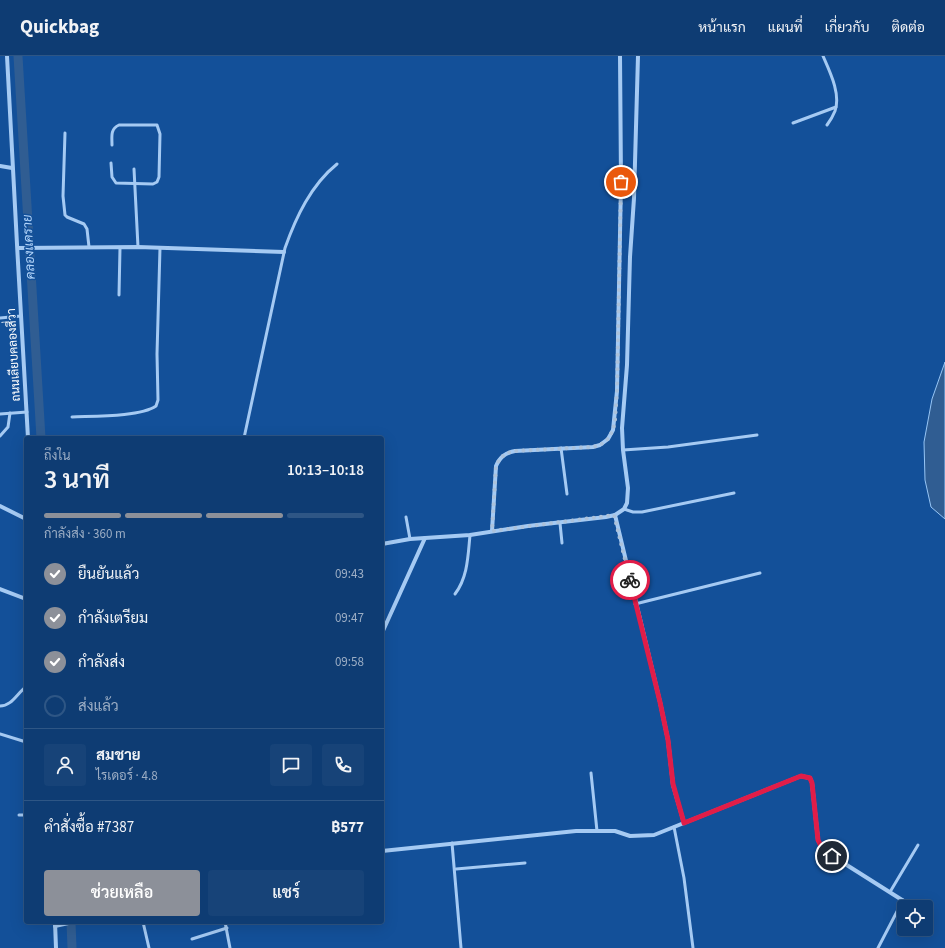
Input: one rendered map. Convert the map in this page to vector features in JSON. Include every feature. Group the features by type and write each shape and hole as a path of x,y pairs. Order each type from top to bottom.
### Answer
{"street":[{"name":"ถนนเลียบคลองสี่วา","path":"7,56 28,436"},
{"path":"492,531 496,466 499,459 507,452 593,447 600,445 608,439 613,430 617,391 621,182 620,56"},
{"path":"384,544 410,539 470,534 560,523 614,515 624,509 627,503 628,488 622,428 627,359 630,257 634,198 638,56"},
{"path":"0,166 12,168"},
{"path":"18,248 138,247 284,252"},
{"path":"0,506 24,518"},
{"path":"614,515 665,725 673,784 684,823"},
{"path":"384,629 425,538"},
{"path":"0,589 24,598"},
{"path":"384,851 452,843 597,831 615,831 630,836 654,835 801,776 806,776 810,778 812,783 818,840 823,850 903,900"},
{"path":"56,948 55,924 65,924"}],"lane":[{"path":"823,56 835,89 836,107 827,125"},
{"path":"793,123 836,107"},
{"path":"111,163 112,177 116,183 153,184 157,182 160,177 159,128 157,125 119,125 112,131 112,145"},
{"path":"65,133 63,196 65,215 66,217 84,224 87,229 89,247"},
{"path":"244,436 284,252 292,228 313,190 337,164"},
{"path":"134,169 138,247"},
{"path":"119,295 120,248"},
{"path":"72,417 132,413 151,410 156,406 158,400 157,354 160,248"},
{"path":"0,318 22,316"},
{"path":"0,414 27,412"},
{"path":"0,436 8,427 10,413"},
{"path":"623,450 668,447 757,435"},
{"path":"561,448 567,494"},
{"path":"624,509 633,512 642,512 734,493"},
{"path":"406,517 410,539"},
{"path":"560,523 562,543"},
{"path":"454,594 460,586 465,573 470,534"},
{"path":"636,604 760,573"},
{"path":"0,706 5,706 24,689"},
{"path":"0,734 24,741"},
{"path":"591,773 597,831"},
{"path":"19,816 24,815"},
{"path":"674,827 684,878 693,948"},
{"path":"452,843 456,869 461,948"},
{"path":"890,892 918,844"},
{"path":"456,869 525,864"},
{"path":"878,948 897,912"},
{"path":"143,924 149,948"},
{"path":"226,924 230,948"},
{"path":"192,939 227,928"}],"water":[{"path":"945,362 945,519 931,507 925,480 924,442 932,399"}],"waterway":[{"name":"คลองเเคราย","path":"18,56 41,436"},
{"name":"คลองเเคราย","path":"71,924 72,948"}],"way so far":[{"path":"621,182 619,329 617,391 613,430 608,439 600,445 593,447 507,452 499,459 496,466 492,510 492,531 614,515 630,580"}],"route":[{"path":"630,580 660,702 668,740 673,784 684,823 801,776 806,776 810,778 812,783 819,845 823,850 832,856"}]}
